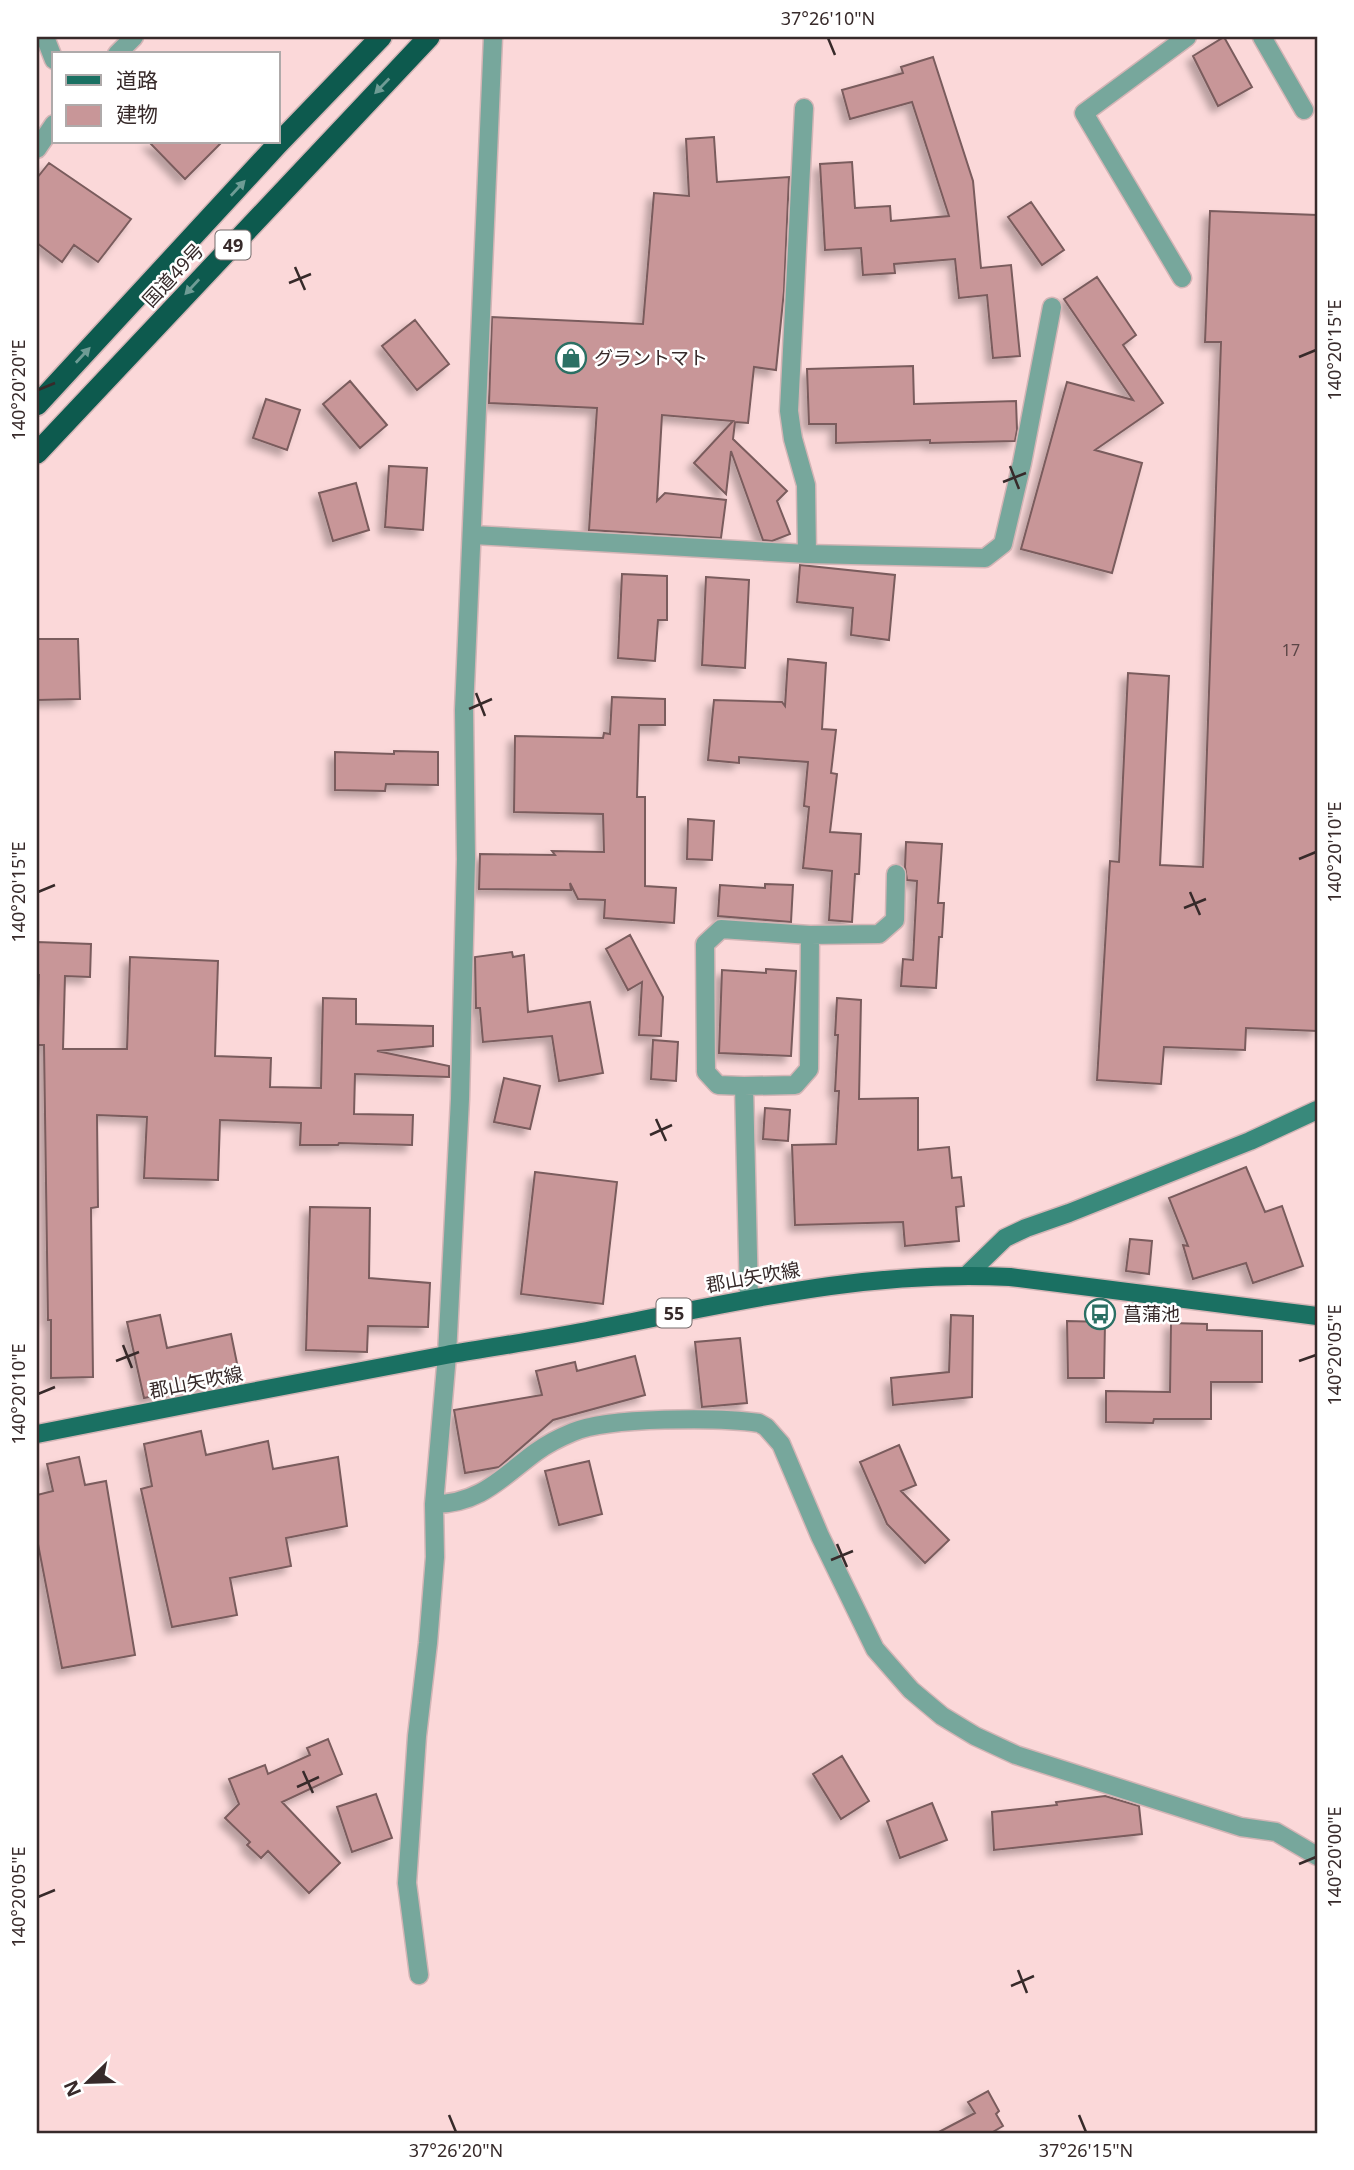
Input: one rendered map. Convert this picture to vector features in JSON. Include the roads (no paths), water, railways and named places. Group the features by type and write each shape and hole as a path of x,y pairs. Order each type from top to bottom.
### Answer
{"highway":[{"name":"国道49号","path":"280,142 381,37"},
{"name":"国道49号","path":"37,453 429,37"},
{"name":"国道49号","path":"37,405 278,144"}],"main road":[{"name":"郡山矢吹線","path":"37,1434 749,1298 880,1279 968,1275 1010,1277 1317,1316"}],"street":[{"path":"46,37 52,54"},
{"path":"119,52 134,37"},
{"path":"419,1975 407,1883 417,1736 435,1557 434,1504 447,1355 464,1007 464,710 493,37"},
{"path":"1182,278 1084,113 1187,37"},
{"path":"1262,37 1304,110"},
{"path":"804,108 789,411 793,439 806,485 807,554"},
{"path":"37,149 52,127"},
{"path":"473,535 807,554 985,558 1003,544 1022,463 1052,307"},
{"path":"810,935 809,1069 795,1084 718,1085 706,1072 705,944 721,929 810,935 880,933 895,920 896,874"},
{"path":"744,1086 749,1298"},
{"path":"968,1275 1005,1238 1026,1228 1237,1146 1317,1110"},
{"path":"434,1504 450,1504 492,1488 537,1452 576,1430 630,1422 742,1420 759,1423 766,1427 780,1444 820,1536 875,1649 911,1690 942,1716 975,1736 1016,1755 1241,1827 1276,1832 1317,1856"}],"place":[{"name":"グラントマト","path":"571,358"},
{"name":"菖蒲池","path":"1100,1314"}]}
